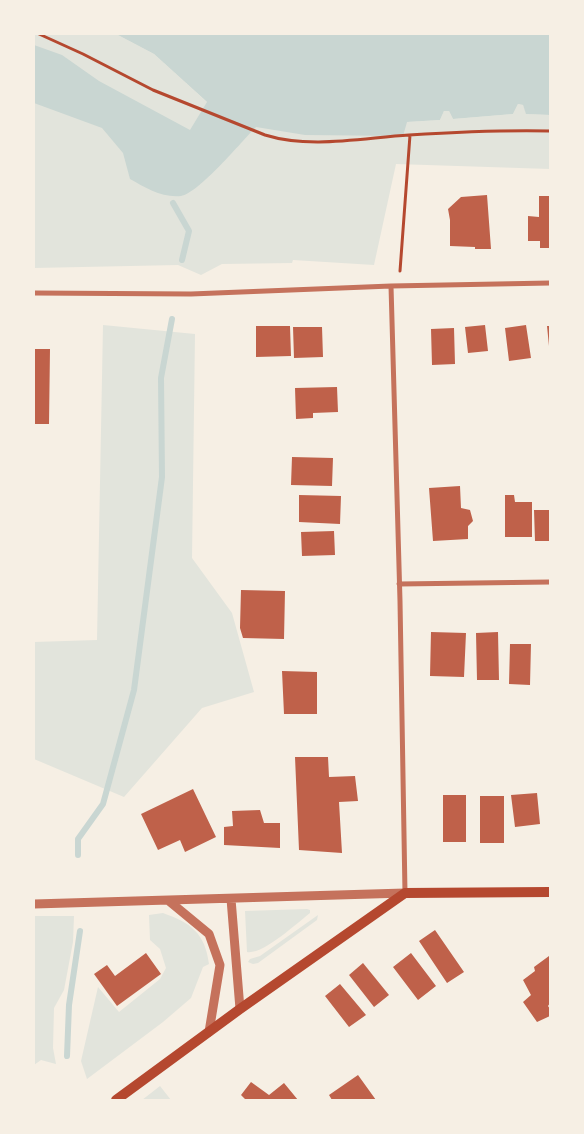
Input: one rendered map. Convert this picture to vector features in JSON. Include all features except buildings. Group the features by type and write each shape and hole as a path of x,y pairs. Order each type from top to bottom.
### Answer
{"main road":[{"path":"116,1100 240,1008 405,893 550,892"}],"street":[{"path":"34,294 151,295 391,286 550,283"},
{"path":"34,904 405,893 391,286"},
{"path":"399,584 550,582"},
{"path":"231,899 240,1008"},
{"path":"169,901 209,934 220,965 209,1032"}],"path":[{"path":"39,34 153,90 283,141 341,141 484,130 550,131"},
{"path":"400,271 410,135"}],"shaded area":[{"path":"34,34 116,34 154,54 209,104 407,122 440,120 444,111 449,111 453,119 513,114 518,104 523,105 527,114 550,115 550,169 396,164 374,265 293,260 292,263 222,264 201,275 178,265 34,268"},
{"path":"116,34 550,34 550,115 526,114 523,105 518,104 513,114 453,119 449,111 444,111 440,120 407,122 403,136 305,135 256,127 209,177 189,193 181,196 167,195 154,192 130,179 123,153 102,128 34,103 34,45 62,55 99,81 190,130 207,102 154,54"},
{"path":"103,325 195,334 192,558 232,613 254,692 202,708 124,797 34,759 34,642 97,640"},
{"path":"310,910 310,913 271,944 254,952 247,952 245,911"},
{"path":"163,913 189,925 195,931 204,944 209,964 203,967 191,998 163,1022 87,1079 81,1061 98,987 119,1012 160,979 166,968 160,949 150,940 149,915"},
{"path":"318,915 317,920 258,963 248,962 250,959 260,956"},
{"path":"34,916 74,916 73,942 64,990 54,1008 53,1048 56,1064 41,1060 34,1065"},
{"path":"160,1086 171,1100 142,1100"}],"waterway":[{"path":"173,203 189,231 182,260"},
{"path":"78,855 78,839 103,804 134,690 162,477 161,378 172,319"},
{"path":"67,1056 69,1005 80,931"}]}
